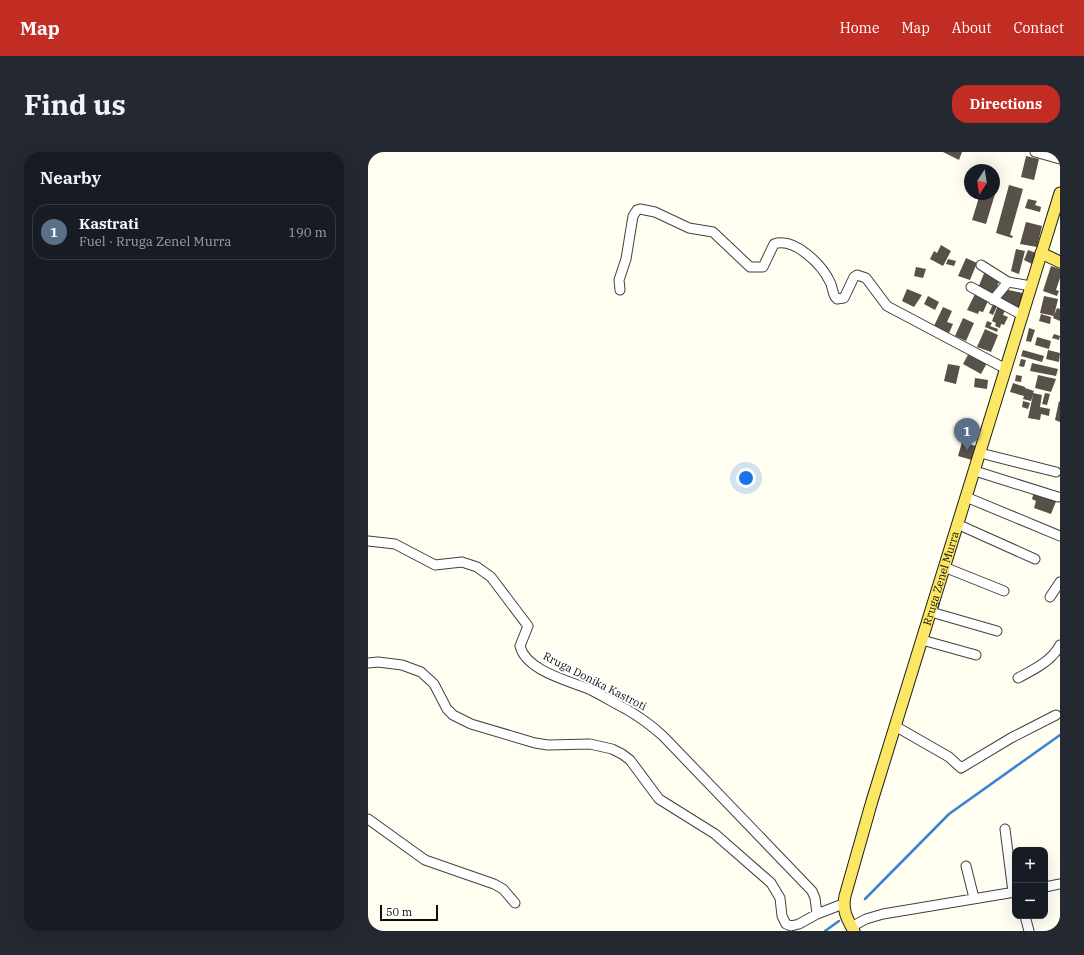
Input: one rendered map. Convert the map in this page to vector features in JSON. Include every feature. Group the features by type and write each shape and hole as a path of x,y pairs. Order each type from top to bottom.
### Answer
{"main road":[{"name":"Rruga Zenel Murra","path":"843,904 895,726 1060,192"},
{"path":"1041,253 1060,262"},
{"path":"843,904 844,913 853,929"}],"street":[{"path":"1035,152 1060,159"},
{"path":"620,290 619,280 626,259 633,216 637,210 645,209 689,228 712,232 750,267 763,267 774,244 780,243 799,249 808,254 825,274 832,285 834,297 837,299 844,298 854,277 857,275 862,275 866,278 887,306 1006,369"},
{"path":"981,265 1008,282 1031,286"},
{"path":"993,300 1008,282"},
{"path":"971,287 1022,315"},
{"path":"980,453 1056,472"},
{"path":"975,471 1058,497"},
{"path":"966,497 1060,536"},
{"path":"957,524 1035,559"},
{"name":"Rruga Donika Kastroti","path":"368,541 395,544 435,565 462,562 468,563 491,577 528,626 520,646 526,657 558,678 590,690 626,709 641,718 663,736 812,891 815,898 817,914"},
{"path":"944,567 1004,592"},
{"path":"1050,596 1060,582"},
{"path":"931,612 997,631"},
{"path":"922,640 976,654"},
{"path":"1018,678 1040,666 1059,651"},
{"path":"368,663 390,663 421,672 434,684 447,709 453,715 471,724 535,743 560,745 590,744 612,749 622,754 630,760 659,799 715,834 777,891 782,905 782,916 786,924 791,926 799,924 817,914 843,904"},
{"path":"895,726 949,757 961,768 1011,738 1056,715"},
{"path":"368,819 425,860 494,884 508,893 515,903"},
{"path":"1005,829 1013,883"},
{"path":"966,866 974,898"},
{"path":"1048,886 1060,884"},
{"path":"853,929 866,919 883,914 1012,892"},
{"path":"1026,919 1029,931"}],"building":[{"path":"943,152 962,152 959,160"},
{"path":"1026,156 1039,159 1034,180 1021,177"},
{"path":"1009,185 1023,189 1010,235 1013,236 1012,238 996,233"},
{"path":"1028,199 1037,201 1035,205 1041,207 1040,212 1025,208"},
{"path":"978,200 993,200 986,224 972,220"},
{"path":"1026,222 1042,226 1037,247 1020,244"},
{"path":"941,245 951,251 943,266 930,259 934,251 937,253"},
{"path":"1016,249 1025,251 1019,274 1011,271"},
{"path":"1028,250 1039,254 1034,265 1024,260"},
{"path":"966,258 977,263 970,280 958,276"},
{"path":"948,259 956,261 954,266 946,264"},
{"path":"1051,266 1060,269 1060,278 1056,290 1059,291 1057,296 1043,291"},
{"path":"916,267 926,269 923,278 914,276"},
{"path":"985,271 1000,277 995,295 978,288"},
{"path":"907,289 922,295 914,307 902,301"},
{"path":"1004,289 1023,293 1019,308 1001,303"},
{"path":"976,292 989,299 983,312 979,311 978,314 967,310"},
{"path":"928,296 939,302 935,310 924,304"},
{"path":"1044,296 1058,299 1054,316 1040,313"},
{"path":"994,302 998,304 993,315 989,313"},
{"path":"998,305 1006,308 1003,315 1008,317 1004,325 1001,324 1000,328 995,326 996,323 992,321"},
{"path":"943,307 952,311 947,322 953,324 949,333 934,326"},
{"path":"1057,308 1060,309 1060,321 1053,318"},
{"path":"1041,314 1051,317 1050,324 1039,321"},
{"path":"963,318 974,323 966,341 955,336"},
{"path":"987,321 992,323 990,326 998,329 997,332 985,327"},
{"path":"1029,328 1035,330 1031,342 1026,341"},
{"path":"985,329 998,335 991,352 977,347"},
{"path":"1054,334 1060,336 1059,340 1052,338"},
{"path":"1037,337 1051,341 1049,349 1035,345"},
{"path":"1023,350 1044,356 1042,362 1021,356"},
{"path":"1048,350 1060,353 1059,362 1046,359"},
{"path":"970,351 988,361 981,374 963,364"},
{"path":"1021,359 1026,360 1024,367 1019,366"},
{"path":"1032,363 1058,369 1056,376 1030,371"},
{"path":"948,364 960,366 956,384 944,381"},
{"path":"1016,375 1022,376 1021,382 1015,381"},
{"path":"1038,375 1056,379 1051,392 1035,388"},
{"path":"975,378 988,380 987,389 974,387"},
{"path":"1013,383 1034,391 1033,393 1042,395 1040,407 1050,409 1049,416 1041,414 1040,420 1028,418 1033,395 1031,401 1023,399 1024,396 1010,392"},
{"path":"1045,393 1050,394 1047,405 1042,404"},
{"path":"1023,401 1030,403 1028,409 1022,407"},
{"path":"1059,401 1060,402 1060,422 1055,420"},
{"path":"962,442 976,446 972,460 958,456"},
{"path":"1034,492 1057,499 1051,514 1034,508 1036,501 1032,499"}],"waterway":[{"path":"865,899 949,814 1060,735"},
{"path":"825,931 839,921"}],"place":[{"name":"Kastrati","path":"967,451"}]}
